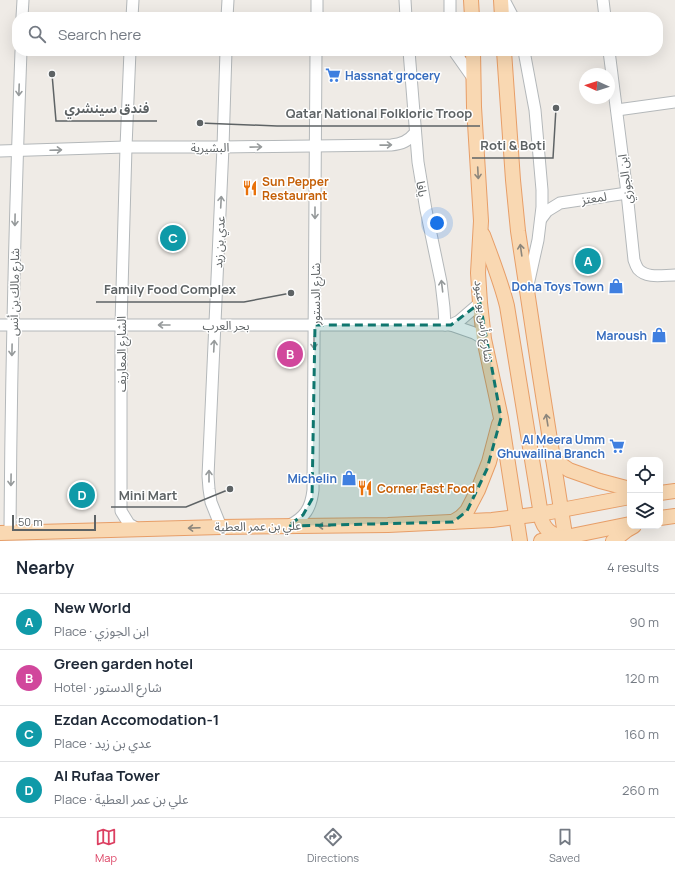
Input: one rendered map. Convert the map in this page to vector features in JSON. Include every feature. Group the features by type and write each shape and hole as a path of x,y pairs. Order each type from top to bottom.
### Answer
{"main road":[{"path":"471,0 472,12"},
{"path":"501,0 502,12"},
{"name":"شارع رأس بو عبود","path":"473,56 481,231 478,273 480,303 484,339 501,418 520,541"},
{"path":"504,56 518,231 566,539"},
{"path":"481,231 499,278 506,306 540,514 546,529 554,535 566,539"},
{"path":"453,522 467,511 478,490 489,462 501,418"},
{"path":"553,458 569,470 600,481 627,488"},
{"path":"663,493 675,492"},
{"name":"علي بن عمر العطية","path":"8,536 45,532 363,525 492,520 540,514 627,498"},
{"path":"663,518 675,516"},
{"path":"516,517 534,523 540,529 543,541 566,539 627,525"},
{"path":"613,541 629,529"}],"street":[{"path":"22,12 23,0"},
{"path":"132,12 133,0"},
{"path":"227,12 228,0"},
{"path":"316,12 317,0"},
{"path":"405,0 406,12"},
{"path":"450,0 450,12"},
{"path":"504,0 510,12"},
{"path":"603,0 604,12"},
{"name":"شارع مالك بن أنس","path":"8,536 17,151 21,56"},
{"name":"الشارع المعاريف","path":"130,56 121,325 121,511 129,524 138,529"},
{"name":"عدي بن زيد","path":"221,527 211,502 208,476 216,325 226,56"},
{"name":"شارع الدستور","path":"288,526 304,516 309,508 314,490 316,56"},
{"name":"يافا","path":"409,56 418,162 448,325"},
{"path":"458,56 473,78"},
{"path":"525,56 535,110 542,190 538,240 527,292"},
{"name":"ابن الجوزي","path":"610,56 634,260 638,268 643,273 652,276 675,275"},
{"path":"617,110 675,102"},
{"name":"البشيرية","path":"0,151 126,147 398,145 411,139 415,133"},
{"path":"542,190 551,198 560,203"},
{"name":"لمعتز","path":"540,218 560,203 627,193"},
{"path":"448,325 459,321 480,303"},
{"name":"بحر العرب","path":"0,325 448,325 474,333 484,339"}],"highlighted area":[{"path":"480,303 501,418 487,469 467,511 453,522 288,526 303,515 312,499 315,325 451,325"}],"place":[{"name":"فندق سينشري","path":"52,74"},
{"name":"Hassnat grocery","path":"333,75"},
{"name":"Roti & Boti","path":"556,108"},
{"name":"Qatar National Folkloric Troop","path":"200,123"},
{"name":"Sun Pepper Restaurant","path":"250,188"},
{"name":"Ezdan Accomodation-1","path":"173,238"},
{"name":"New World","path":"588,261"},
{"name":"Doha Toys Town","path":"616,286"},
{"name":"Family Food Complex","path":"291,293"},
{"name":"Maroush","path":"659,335"},
{"name":"Green garden hotel","path":"290,354"},
{"name":"Al Meera Umm Ghuwailina Branch","path":"617,446"},
{"name":"Michelin","path":"349,478"},
{"name":"Corner Fast Food","path":"365,488"},
{"name":"Mini Mart","path":"230,489"},
{"name":"Al Rufaa Tower","path":"82,495"}]}
